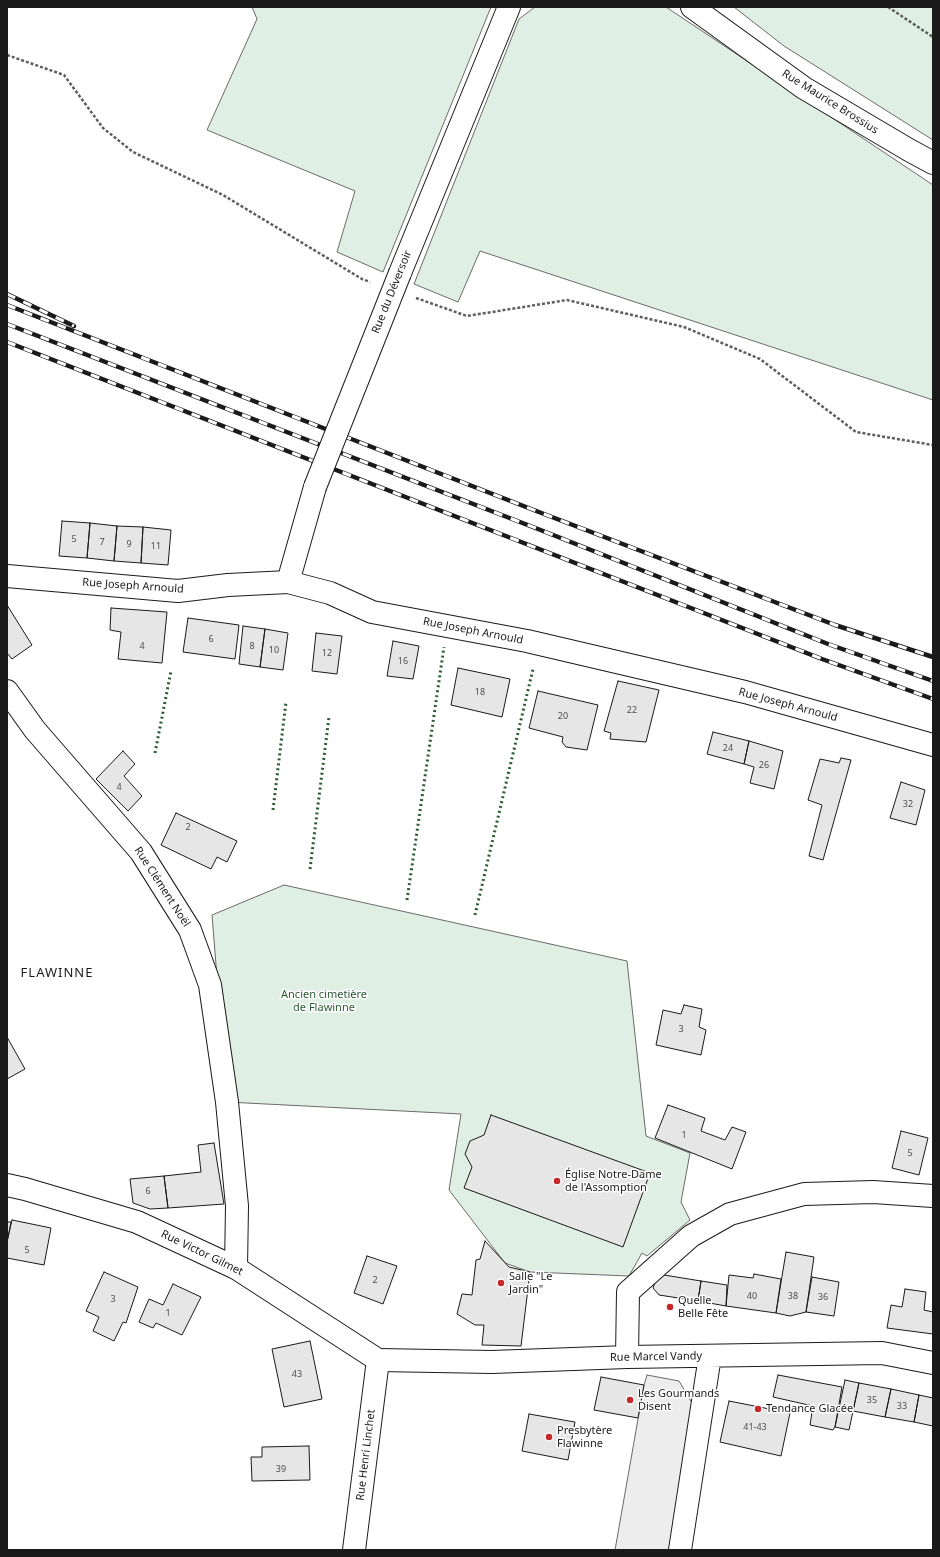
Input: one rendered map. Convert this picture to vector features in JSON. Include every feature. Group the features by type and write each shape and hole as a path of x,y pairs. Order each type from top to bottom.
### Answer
{"street":[{"name":"Rue du Déversoir","path":"288,582 315,487 400,273 509,7"},
{"name":"Rue Maurice Brossius","path":"692,7 804,88 933,163"},
{"name":"Rue Joseph Arnould","path":"7,576 178,591 228,585 288,582 330,593 372,612 527,641 737,690 933,745"},
{"name":"Rue Clément Noël","path":"7,691 35,730 141,852 190,930 210,985 227,1102 237,1206 236,1268"},
{"name":"Rue Victor Gilmet","path":"7,1185 26,1189 137,1222 236,1268 378,1360"},
{"path":"627,1357 628,1292 691,1236 730,1214 804,1194 873,1192 933,1196"},
{"name":"Rue Marcel Vandy","path":"378,1360 492,1362 627,1357 882,1353 933,1363"},
{"path":"680,1550 710,1356"},
{"name":"Rue Henri Linchet","path":"354,1550 378,1360"}],"path":[{"path":"888,7 933,38"},
{"path":"7,56 64,75 103,128 132,152 223,195 362,279 377,284"},
{"path":"414,297 467,316 567,300 684,327 760,359 856,432 933,445"}],"green space":[{"path":"252,7 491,7 383,272 337,252 355,191 207,130 257,19"},
{"path":"535,7 666,7 933,185 933,400 480,251 458,302 414,284 519,19"},
{"path":"734,7 933,7 933,140 784,46"},
{"name":"Ancien cimetière de Flawinne","path":"284,885 627,961 646,1136 690,1153 681,1202 690,1220 647,1256 642,1253 629,1276 530,1272 505,1263 449,1190 461,1114 227,1102 212,915"}],"shaded area":[{"path":"647,1375 679,1381 692,1403 669,1550 615,1550 644,1385"}],"building":[{"path":"62,521 90,523 87,558 59,556"},
{"path":"90,523 117,526 114,561 87,558"},
{"path":"117,526 143,527 141,563 114,561"},
{"path":"143,527 171,530 168,565 141,563"},
{"path":"7,605 32,645 12,659 7,653"},
{"path":"111,608 167,612 162,663 118,659 121,632 110,630"},
{"path":"188,618 239,625 235,659 183,652"},
{"path":"243,626 265,629 260,667 239,664"},
{"path":"265,629 288,633 283,670 260,667"},
{"path":"316,633 342,636 337,674 312,671"},
{"path":"393,641 419,646 413,679 387,676"},
{"path":"458,668 510,679 502,717 451,705"},
{"path":"618,681 659,690 646,742 610,739 611,733 604,731"},
{"path":"538,691 598,705 587,750 566,747 562,742 563,737 529,728"},
{"path":"713,732 749,741 744,764 707,754"},
{"path":"749,741 783,751 774,789 750,783 754,767 744,764"},
{"path":"123,751 135,764 124,776 142,796 128,811 96,779"},
{"path":"841,758 851,760 823,860 809,856 822,805 808,800 820,759 839,763"},
{"path":"901,782 925,790 916,825 890,818"},
{"path":"176,813 237,841 227,862 217,857 211,869 161,845"},
{"path":"684,1005 702,1009 699,1027 706,1030 701,1055 656,1045 663,1010 681,1014"},
{"path":"7,1037 25,1069 7,1079"},
{"path":"668,1105 705,1118 701,1131 725,1140 732,1127 746,1132 732,1169 655,1138"},
{"name":"Église Notre-Dame de l'Assomption","path":"491,1115 650,1173 623,1247 464,1188 472,1167 465,1154 470,1141 484,1135"},
{"path":"901,1131 928,1138 919,1175 892,1168"},
{"path":"214,1143 224,1204 168,1208 164,1176 201,1172 198,1145"},
{"path":"164,1176 168,1208 150,1209 133,1203 130,1179"},
{"path":"12,1220 51,1228 44,1265 7,1258 7,1242"},
{"path":"7,1222 11,1222 7,1242"},
{"name":"Salle \"Le Jardin\"","path":"485,1241 509,1267 530,1272 521,1346 482,1345 484,1325 475,1325 457,1314 462,1294 472,1295 476,1260 480,1259"},
{"path":"786,1252 814,1257 806,1312 790,1316 776,1313"},
{"path":"367,1256 397,1266 383,1304 354,1293"},
{"path":"104,1272 138,1287 126,1323 123,1322 114,1341 93,1331 99,1317 86,1311"},
{"path":"754,1274 781,1279 776,1313 726,1306 729,1275 753,1278"},
{"path":"664,1275 701,1281 698,1301 659,1295 653,1288 656,1280"},
{"path":"812,1277 839,1282 834,1316 806,1312"},
{"path":"701,1281 727,1285 726,1306 698,1301"},
{"path":"173,1284 201,1297 182,1335 156,1323 153,1328 139,1322 149,1299 163,1305"},
{"path":"905,1289 926,1292 924,1310 933,1312 933,1334 887,1328 891,1305 902,1307"},
{"path":"310,1341 322,1399 284,1407 272,1349"},
{"path":"778,1375 842,1387 835,1427 833,1430 810,1425 813,1406 773,1397"},
{"path":"601,1377 644,1385 638,1418 594,1410"},
{"path":"845,1380 859,1383 849,1430 835,1427"},
{"path":"859,1383 891,1389 885,1417 853,1411"},
{"path":"891,1389 919,1395 914,1422 885,1417"},
{"path":"919,1395 933,1398 933,1426 914,1422"},
{"path":"729,1401 790,1413 781,1456 720,1442"},
{"name":"Presbytère Flawinne","path":"529,1414 575,1422 568,1460 522,1451"},
{"path":"309,1446 310,1480 252,1481 251,1457 262,1457 262,1447"}],"railway":[{"path":"7,294 74,326"},
{"path":"7,305 544,514 835,625 933,657"},
{"path":"7,324 538,529 828,644 933,681"},
{"path":"7,342 822,659 933,699"}],"hedge":[{"path":"407,900 444,647"},
{"path":"475,915 533,669"},
{"path":"155,753 171,671"},
{"path":"273,810 286,702"},
{"path":"310,869 329,717"}],"place":[{"name":"Église Notre-Dame de l'Assomption","path":"557,1181"},
{"name":"Salle \"Le Jardin\"","path":"501,1283"},
{"name":"Quelle Belle Fête","path":"670,1307"},
{"name":"Les Gourmands Disent","path":"630,1400"},
{"name":"Tendance Glacée","path":"758,1409"},
{"name":"Presbytère Flawinne","path":"549,1437"}],"district":[{"name":"FLAWINNE","path":"57,973"}]}
